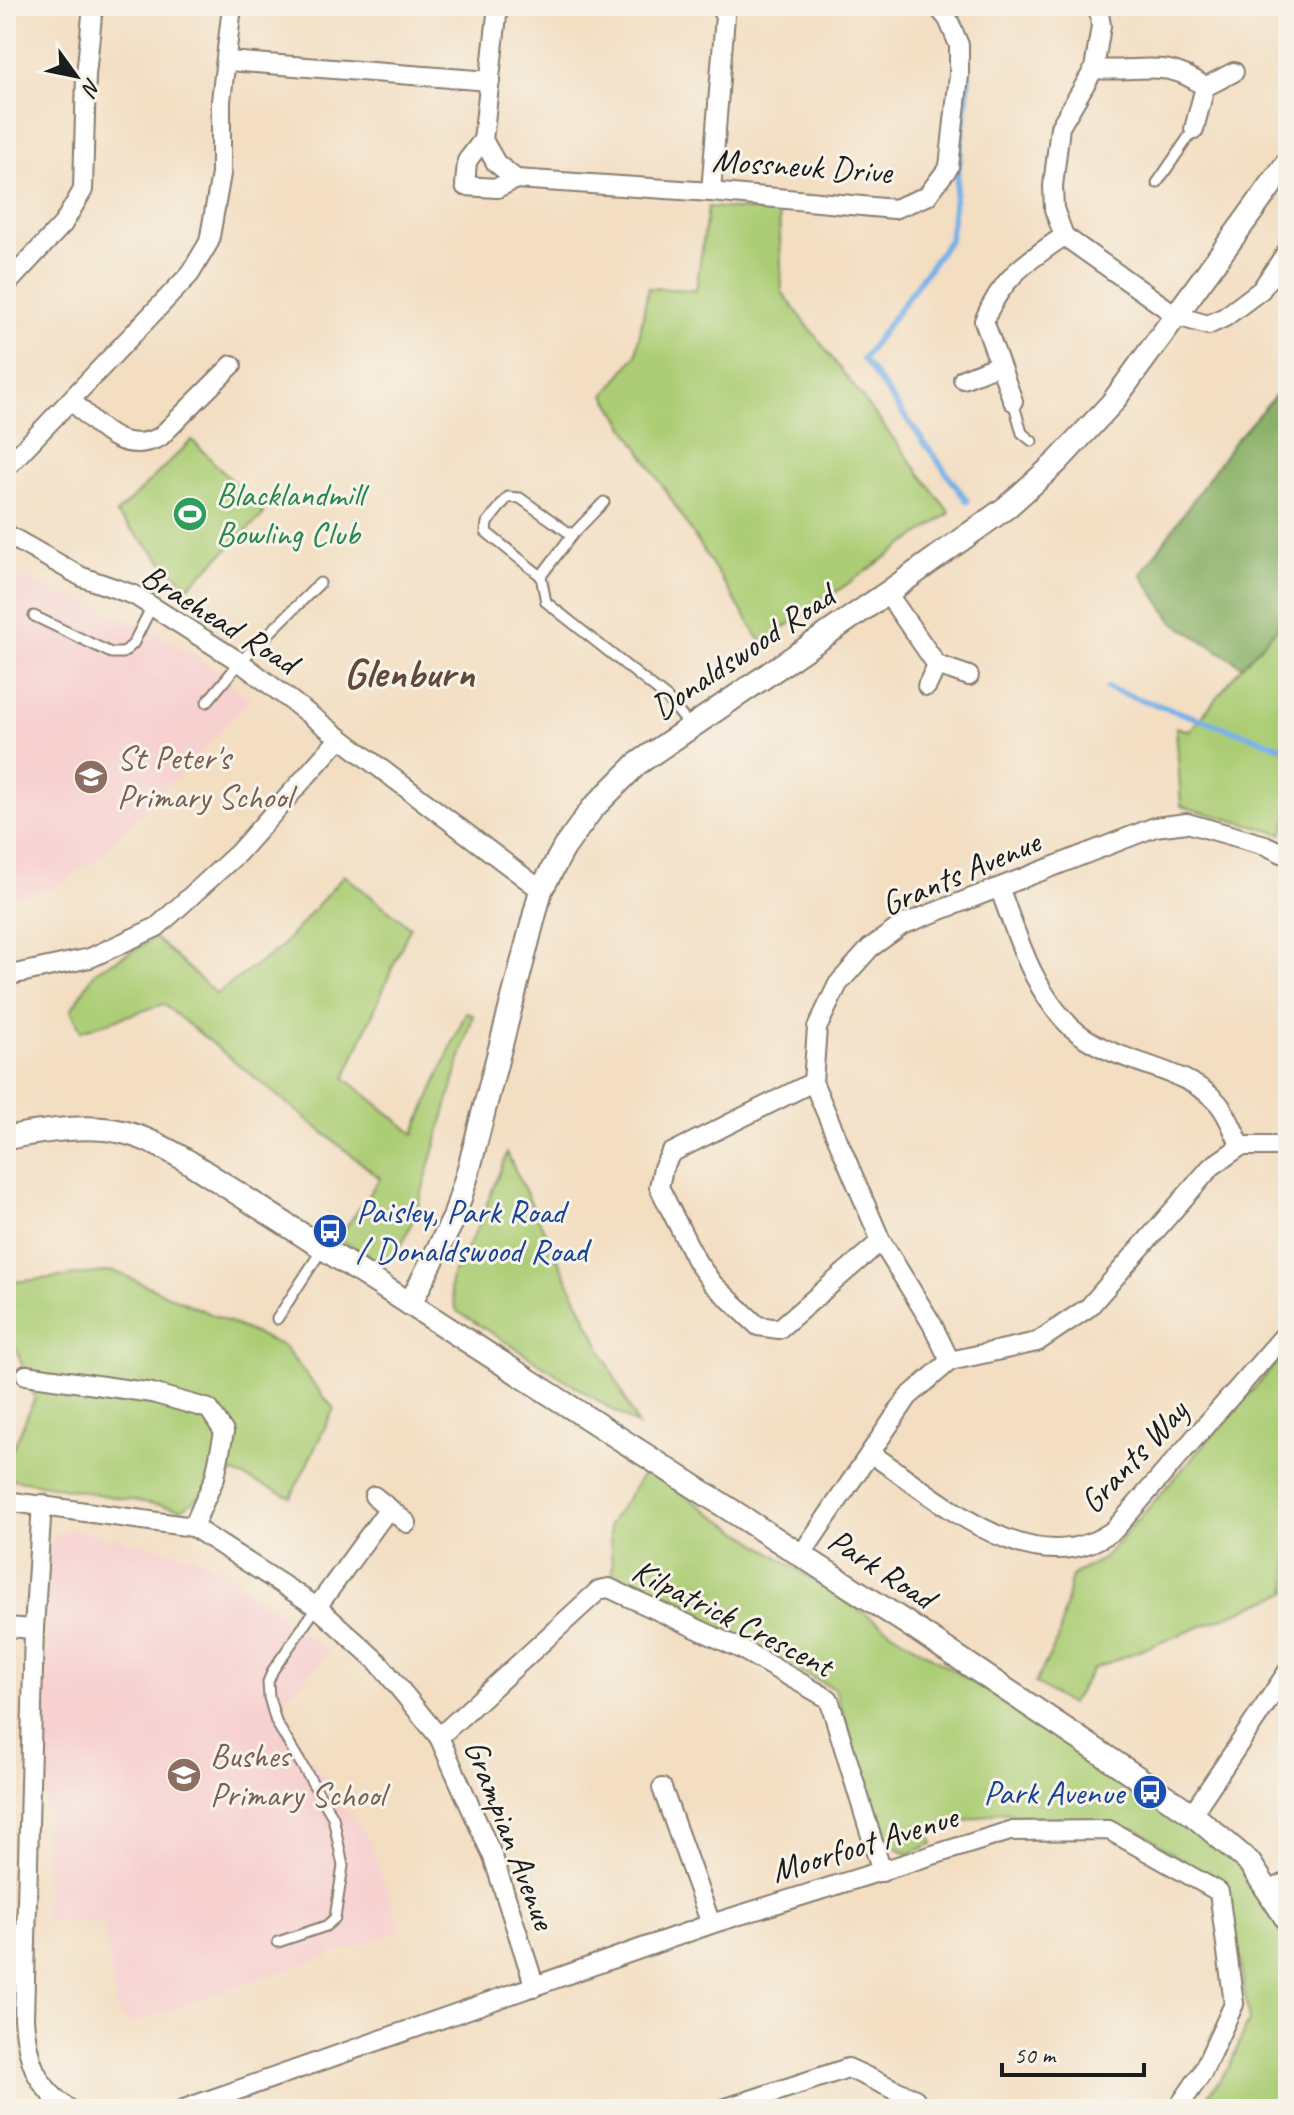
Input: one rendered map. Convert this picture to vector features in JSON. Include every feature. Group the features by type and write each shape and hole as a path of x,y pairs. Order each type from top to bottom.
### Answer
{"street":[{"path":"6,285 63,224 83,190 86,75 93,6"},
{"path":"6,468 190,274 209,242 221,174 221,101 232,6"},
{"path":"498,6 483,140 496,163 516,179"},
{"path":"711,192 725,16 719,6"},
{"name":"Mossneuk Drive","path":"483,140 467,161 465,186 497,188 516,179 711,192 894,209 927,196 949,167 959,75 959,45 948,19 937,6"},
{"path":"1098,6 1101,26 1094,69 1060,127 1053,186 1054,209 1064,236 1177,316 1208,325 1225,317 1261,290 1288,250"},
{"path":"228,61 490,81"},
{"path":"1094,69 1124,72 1164,67 1187,73 1205,87"},
{"path":"1194,129 1205,87 1234,72"},
{"name":"Donaldswood Road","path":"410,1304 454,1218 541,890 592,809 637,764 1007,507 1057,462 1112,403 1288,162"},
{"path":"1013,401 984,321 995,293 1018,268 1064,236"},
{"path":"72,401 119,442 145,445 160,437 232,365"},
{"path":"963,379 998,365"},
{"name":"Braehead Road","path":"6,534 82,577 134,595 240,662 541,890"},
{"path":"887,593 937,665 969,676"},
{"path":"927,686 937,665"},
{"path":"6,976 90,958 157,927 238,853 340,738"},
{"name":"Grants Avenue","path":"950,1361 932,1324 881,1241 813,1082 817,1028 838,984 870,948 902,925 1000,890 1142,832 1187,823 1265,845 1288,856"},
{"path":"1000,890 1032,972 1071,1027 1109,1053 1198,1086 1219,1104 1241,1146"},
{"path":"813,1082 671,1153 663,1168 659,1187 697,1262 713,1284 758,1326 767,1329 779,1329 881,1241"},
{"name":"Park Road","path":"6,1139 79,1127 118,1128 155,1141 801,1555 1192,1814 1279,1886 1288,1921"},
{"path":"801,1555 908,1397 950,1361 1037,1342 1089,1307 1211,1167 1241,1146 1288,1146"},
{"name":"Grants Way","path":"870,1453 1009,1542 1049,1550 1085,1546 1115,1529 1288,1331"},
{"path":"26,1375 152,1393 209,1409 224,1432 215,1477 193,1527"},
{"path":"374,1496 407,1523"},
{"name":"Grampian Avenue","path":"6,1501 193,1527 317,1607 378,1662 439,1737 493,1857 535,1987"},
{"path":"42,1504 34,1629 24,2019 33,2070 45,2102 69,2109"},
{"path":"317,1607 389,1508"},
{"name":"Kilpatrick Crescent","path":"439,1737 599,1590 609,1588 741,1649 829,1699 882,1872"},
{"path":"6,1627 34,1629"},
{"path":"1192,1814 1288,1671"},
{"path":"662,1788 711,1924"},
{"name":"Moorfoot Avenue","path":"184,2109 711,1924 1010,1831 1109,1830 1219,1892 1234,2004 1202,2073 1177,2109"},
{"path":"723,2109 848,2068 915,2099 921,2109"}],"lane":[{"path":"1157,183 1194,129"},
{"path":"1013,401 1022,433 1032,441"},
{"path":"572,535 520,498 504,499 487,523 488,536 541,576 546,602 667,698 690,726"},
{"path":"541,576 572,535 604,502"},
{"path":"207,702 240,662 320,583"},
{"path":"34,616 111,653 123,653 133,644 152,606"},
{"path":"277,1319 323,1248"},
{"path":"278,1942 326,1926 335,1918 343,1866 333,1817 276,1722 269,1697 268,1682 273,1670 317,1607"}],"shaded area":[{"name":"St Peter's Primary School","path":"6,567 38,584 149,629 186,650 251,699 102,855 58,887 6,899"},
{"name":"Bushes Primary School","path":"70,1529 192,1555 224,1571 329,1653 275,1709 370,1842 401,1931 128,2024 116,2008 103,1923 44,1920 48,1550 54,1536"}],"green space":[{"path":"708,207 779,212 782,292 950,513 762,643 605,395 636,355 648,288 696,290"},
{"path":"1288,381 1288,616 1242,666 1172,621 1141,574 1233,443"},
{"name":"Blacklandmill Bowling Club","path":"192,440 264,514 188,587 116,514"},
{"path":"1288,616 1288,816 1282,834 1181,806 1176,727 1190,731 1242,666"},
{"path":"344,875 410,927 345,1078 414,1134 466,1012 473,1015 416,1213 397,1255 382,1263 338,1239 380,1178 163,1004 81,1031 71,1010 95,972 155,938 216,994 280,948"},
{"path":"507,1153 638,1426 457,1311 450,1288 452,1275 476,1231"},
{"path":"114,1271 283,1346 334,1409 291,1497 234,1473 182,1509 6,1478 6,1464 35,1398 6,1323 6,1283"},
{"path":"1288,1350 1288,1592 1093,1669 1070,1705 1035,1683 1058,1640 1072,1575 1103,1559"},
{"path":"646,1470 900,1637 1114,1770 1230,1854 1263,1894 1282,1936 1288,1973 1286,2109 1198,2109 1229,2067 1249,2021 1230,1894 1139,1830 999,1812 930,1831 933,1844 908,1854 891,1845 880,1826 835,1689 613,1577 609,1525"}],"waterway":[{"path":"955,18 963,26 964,40"},
{"path":"967,63 969,79 950,239 863,359 967,501"},
{"path":"1107,688 1288,749"}],"place":[{"name":"Blacklandmill Bowling Club","path":"190,514"},
{"name":"St Peter's Primary School","path":"91,777"},
{"name":"Paisley, Park Road / Donaldswood Road","path":"330,1231"},
{"name":"Bushes Primary School","path":"184,1775"},
{"name":"Park Avenue","path":"1150,1792"}],"district":[{"name":"Glenburn","path":"409,672"}]}
